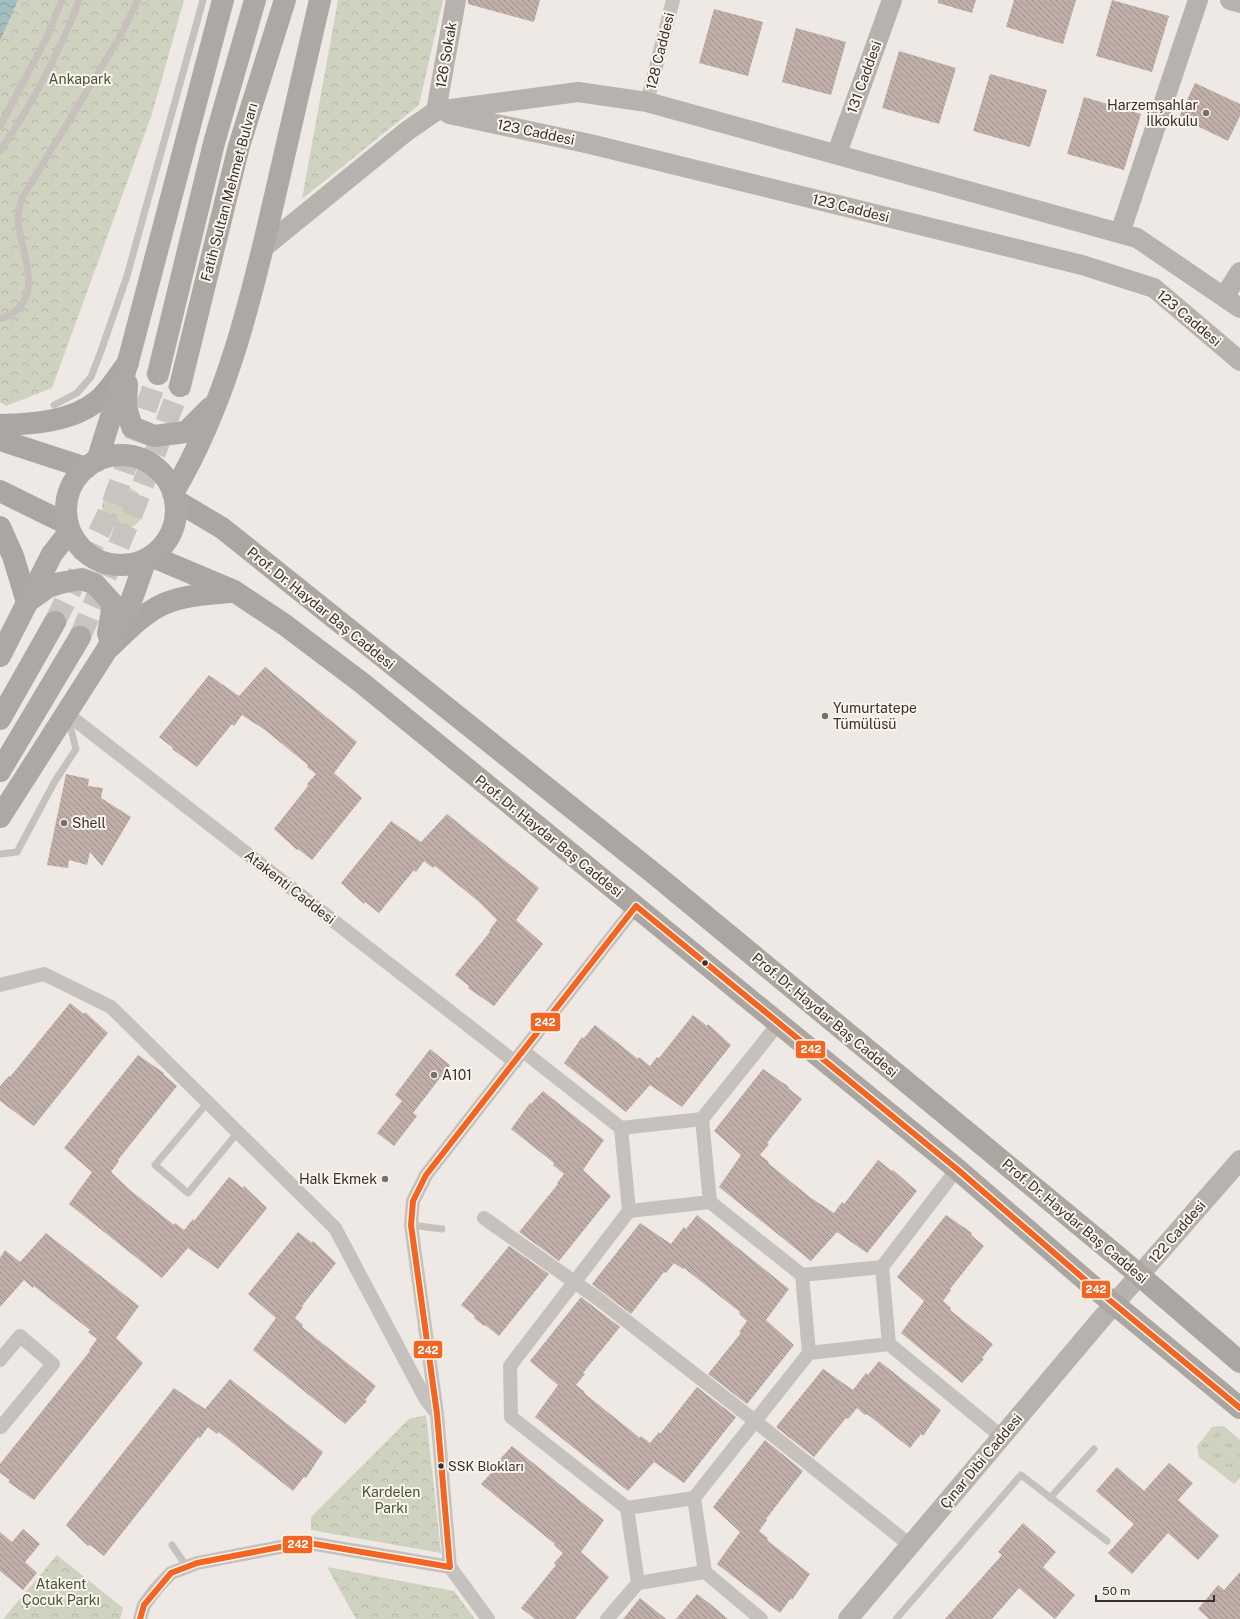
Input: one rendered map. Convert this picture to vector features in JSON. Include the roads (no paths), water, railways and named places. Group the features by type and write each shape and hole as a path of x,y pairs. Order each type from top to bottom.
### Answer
{"highway":[{"path":"91,464 113,456 130,456 146,461 160,471 170,484 174,497 176,518 170,535 160,549 148,558 125,565 114,565 98,561 84,552 74,539 69,527 66,505 71,487 91,464 128,362 223,0"},
{"name":"Fatih Sultan Mehmet Bulvarı","path":"158,374 214,143 255,0"},
{"name":"Fatih Sultan Mehmet Bulvarı","path":"180,386 239,146 285,0"},
{"path":"174,497 191,463 218,400 246,310 263,248 320,0"},
{"path":"128,362 126,407 132,427 154,436 186,432 218,400"},
{"path":"0,656 52,554 69,527"},
{"path":"0,817 106,651 128,610 148,558"},
{"path":"27,602 48,587 60,583 82,579 95,584 113,604 106,651"},
{"path":"0,719 55,622"},
{"path":"0,771 80,637"}],"main road":[{"name":"126 Sokak","path":"436,111 456,0"},
{"name":"131 Caddesi","path":"837,153 892,0"},
{"path":"1120,233 1198,0"},
{"path":"1230,0 1240,4"},
{"name":"123 Caddesi","path":"263,248 407,131 436,111 578,92 647,102 837,153 1137,238 1232,302"},
{"name":"123 Caddesi","path":"436,111 590,144 1082,265 1154,288 1240,361"},
{"path":"1232,302 1240,272"},
{"path":"0,425 52,420 76,414 97,401 128,362"},
{"path":"0,440 91,464"},
{"path":"0,491 69,527"},
{"name":"Prof. Dr. Haydar Baş Caddesi","path":"174,497 222,528 650,871 1139,1275 1240,1362"},
{"path":"0,527 13,556 27,602"},
{"name":"Prof. Dr. Haydar Baş Caddesi","path":"148,558 234,591 285,625 362,683 957,1169 1114,1304 1240,1408"},
{"path":"106,651 139,620 165,603 190,596 234,591"},
{"name":"122 Caddesi","path":"1114,1304 1240,1160"},
{"name":"Çınar Dibi Caddesi","path":"848,1619 1114,1304"}],"street":[{"name":"128 Caddesi","path":"647,102 673,0"},
{"name":"Atakenti Caddesi","path":"66,713 519,1056 621,1128"},
{"path":"488,1619 450,1567 437,1414 411,1225 414,1201 426,1175 636,906"},
{"path":"0,985 44,974 111,1007 208,1102 335,1228 425,1398 437,1414"},
{"path":"710,1202 702,1119 779,1023"},
{"path":"638,1583 627,1508 511,1417 510,1366 576,1283 629,1210 621,1128 702,1119"},
{"path":"889,1344 882,1267 957,1169"},
{"path":"629,1210 710,1202 802,1275 882,1267"},
{"path":"484,1218 576,1283 755,1421 910,1544"},
{"path":"627,1508 694,1498 809,1352 802,1275"},
{"path":"0,1360 20,1336 53,1364 0,1426"},
{"path":"809,1352 889,1344 1002,1436"},
{"path":"694,1498 705,1572 761,1619"},
{"path":"140,1619 144,1605 171,1573 197,1564 280,1547 309,1543 450,1567"},
{"path":"607,1619 638,1583 705,1572"}],"lane":[{"path":"0,126 46,39 62,0"},
{"path":"0,151 13,133 38,87 71,22 79,0"},
{"path":"0,319 16,312 26,300 28,266 18,222 22,198 121,35 138,0"},
{"path":"54,405 77,393 92,377 102,351 127,276 203,0"},
{"path":"0,854 17,852 55,781 76,750 66,713"},
{"path":"208,1102 155,1165 188,1193 238,1132"},
{"path":"411,1225 442,1229"},
{"path":"1050,1498 1094,1448"},
{"path":"896,1619 1021,1475 1107,1541"},
{"path":"172,1545 187,1567"}],"water":[{"path":"0,0 18,0 0,41"}],"tunnel":[{"path":"55,622 111,508 158,374"},
{"path":"80,637 132,514 180,386"}],"place":[{"name":"Harzemşahlar İlkokulu","path":"1206,113"},
{"name":"Yumurtatepe Tümülüsü","path":"825,716"},
{"name":"Shell","path":"64,823"},
{"name":"A101","path":"434,1075"},
{"name":"Halk Ekmek","path":"385,1179"},
{"name":"SSK Blokları","path":"441,1466"}],"park label":[{"name":"Ankapark","path":"80,79"},
{"name":"Kardelen Parkı","path":"391,1500"},
{"name":"Atakent Çocuk Parkı","path":"61,1592"}]}
